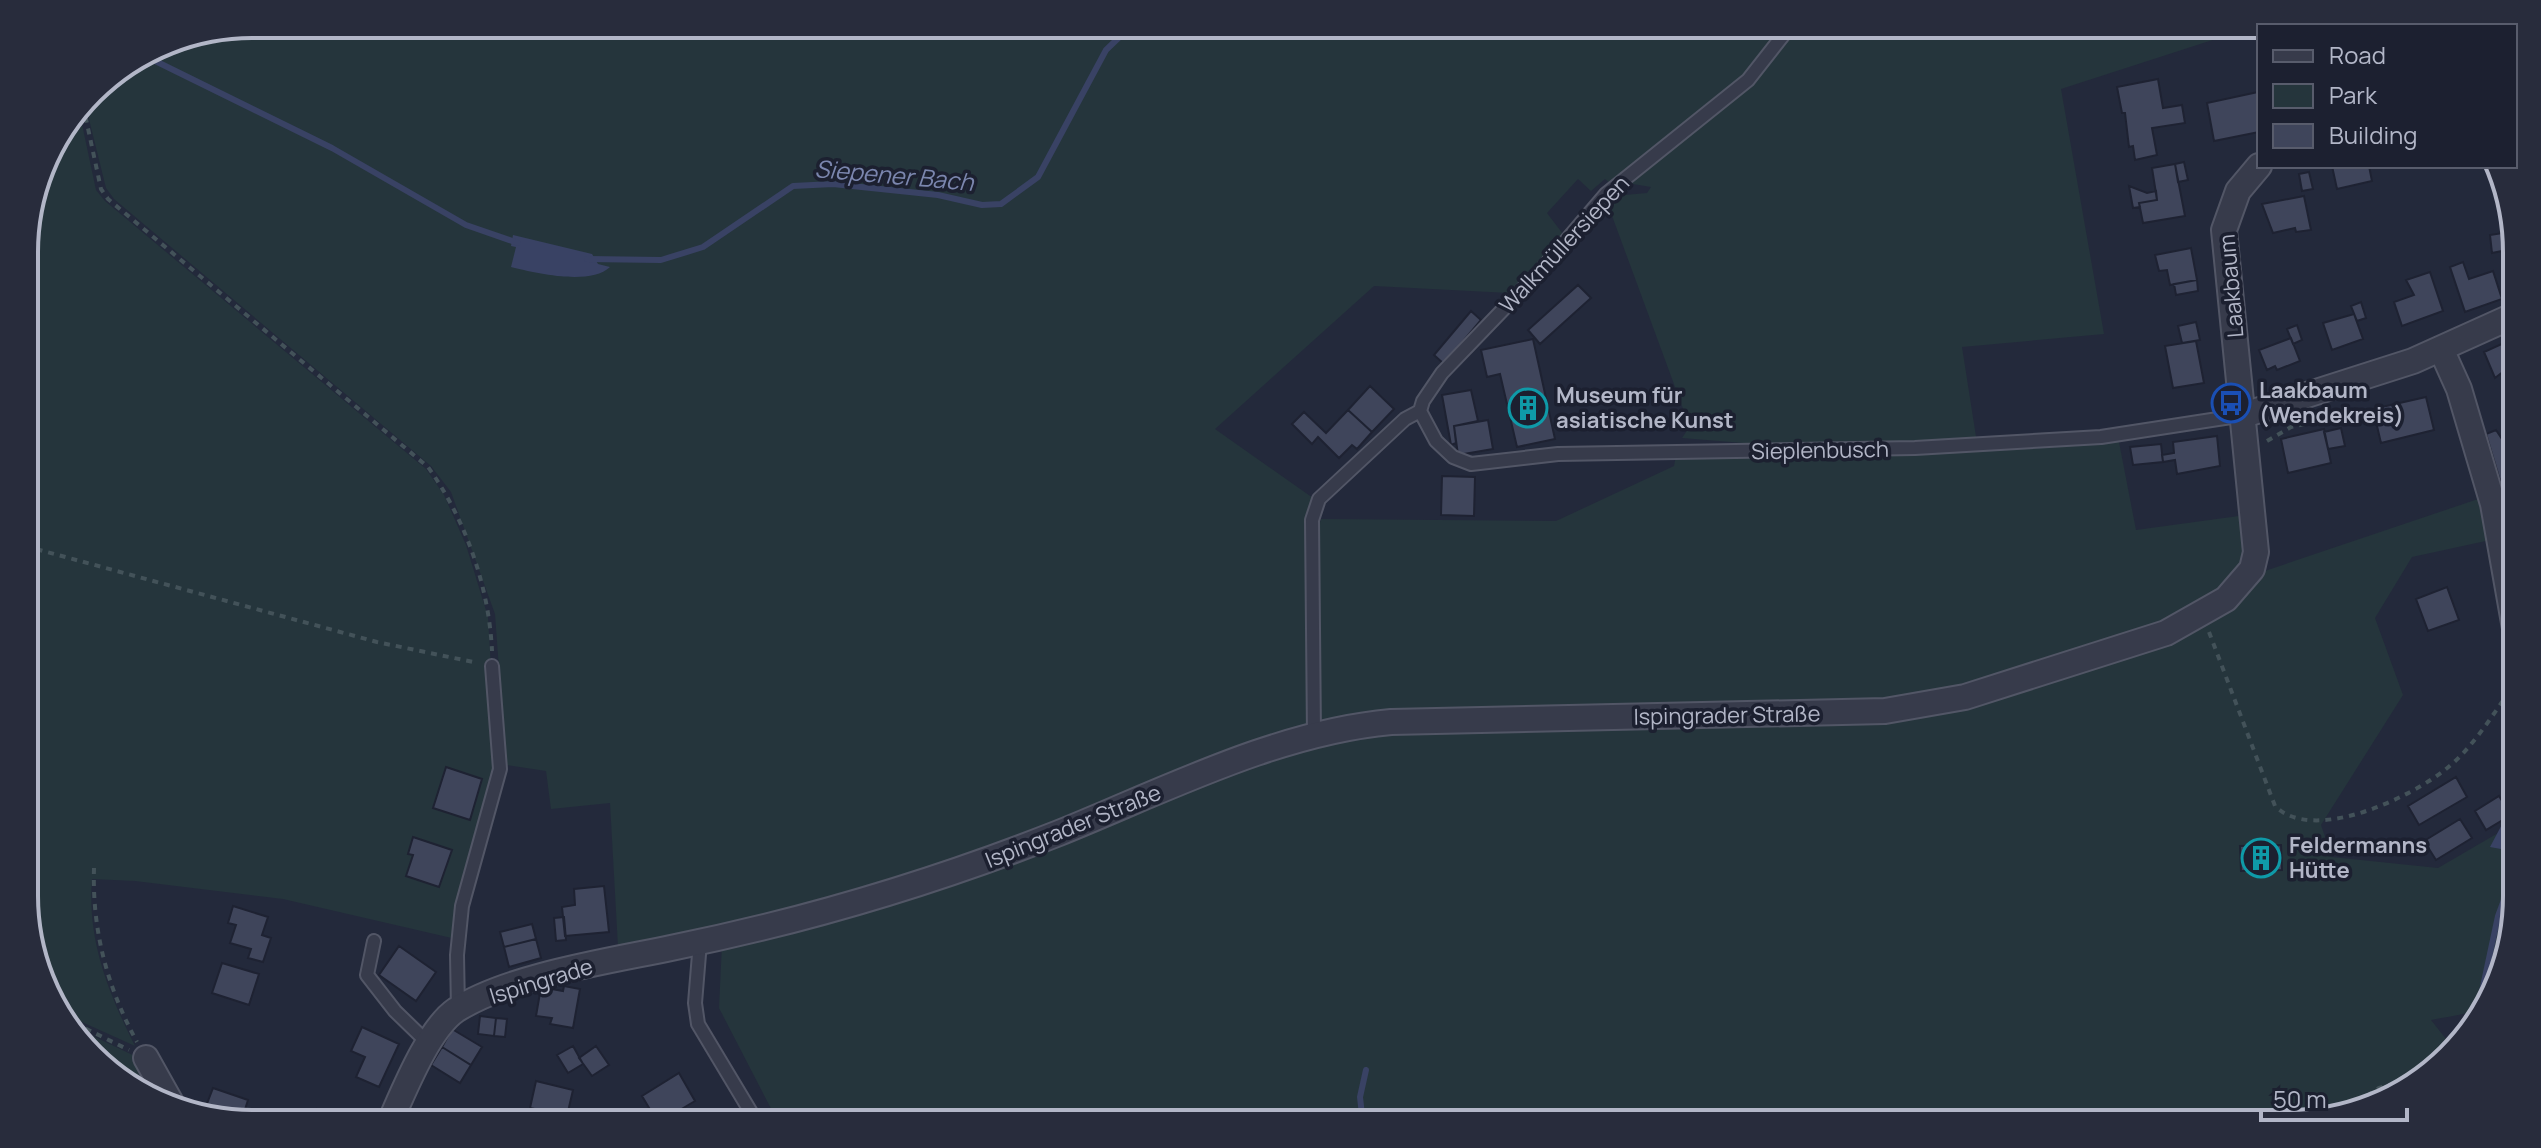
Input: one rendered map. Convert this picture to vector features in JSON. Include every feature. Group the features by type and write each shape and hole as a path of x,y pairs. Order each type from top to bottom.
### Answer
{"street":[{"name":"Laakbaum","path":"2244,415 2224,230 2238,191 2257,168"},
{"path":"2244,415 2347,384 2441,349 2503,321"},
{"path":"2441,349 2503,500"},
{"name":"Ispingrader Straße","path":"758,931 935,880 1175,784 1314,736 1391,722 1885,711 1965,697 2116,652 2166,633 2200,615 2226,599 2245,580 2256,552 2244,415"},
{"name":"Ispingrade","path":"458,1009 550,975 758,931"},
{"path":"396,1110 429,1044 458,1009"},
{"path":"146,1058 165,1091"}],"lane":[{"name":"Walkmüllersiepen","path":"1420,411 1423,401 1442,373 1553,258 1598,202 1685,127 1748,80 1781,38"},
{"name":"Sieplenbusch","path":"1420,411 1436,441 1453,457 1471,464 1558,454 1915,448 2101,437 2244,415"},
{"path":"1314,736 1310,533 1319,499 1405,419 1420,411"},
{"path":"458,1009 458,928 500,769 492,666"},
{"path":"374,941 367,975 395,1011 429,1044"},
{"path":"700,942 695,1003 698,1024 750,1110"}],"path":[{"path":"38,550 377,642 492,666 490,616 469,543 446,493 428,467 108,199 101,189 86,118"},
{"path":"2263,445 2275,434 2291,427 2344,414 2341,396"},
{"path":"2200,615 2250,732 2275,806 2287,817 2300,821 2353,814 2426,782 2463,752 2503,699"},
{"path":"94,868 93,910 106,971 146,1058"},
{"path":"83,1027 146,1058"}],"green space":[{"path":"238,38 1776,38 1744,79 1612,185 1605,179 1591,191 1578,179 1547,213 1563,234 1509,293 1374,286 1215,429 1313,498 1309,734 855,902 618,947 610,803 551,809 546,771 506,765 495,614 451,492 431,466 114,199 106,188 88,115 91,111 122,82 158,60 183,49"},
{"path":"1787,38 2219,38 2061,89 2104,334 1962,347 1977,443 1794,447 1682,438 1688,429 1685,414 1608,205 1603,210 1600,207 1613,196 1647,193 1651,187 1627,183 1754,81"},
{"path":"82,122 96,190 105,201 426,469 444,495 466,545 488,617 497,769 456,939 283,899 135,881 92,879 96,944 108,986 135,1046 78,1020 67,1003 45,951 38,896 38,238 45,197 54,170"},
{"path":"2119,442 2136,530 2246,515 2247,555 2237,579 2165,628 1956,695 1318,731 1316,536 1321,519 1556,521 1674,466 1676,455 1914,452"},
{"path":"2487,496 2495,539 2412,557 2375,618 2403,695 2321,825 2332,857 2438,868 2503,830 2503,896 2499,937 2487,978 2469,1012 2431,1020 2447,1040 2408,1074 2358,1099 2303,1110 772,1110 719,1008 722,944 1176,788 1369,727 1883,714 2116,656 2256,574"},
{"path":"90,1034 143,1060 156,1087 122,1066"}],"water":[{"path":"513,235 592,254 598,264 610,267 601,273 576,277 511,267 516,247 511,246"},
{"path":"2503,823 2503,849 2490,847"}],"building":[{"path":"2158,79 2163,108 2182,105 2185,123 2152,128 2157,155 2135,160 2133,146 2129,147 2125,113 2122,113 2117,87"},
{"path":"2257,92 2257,132 2214,141 2207,103"},
{"path":"2184,162 2188,180 2178,182 2175,164"},
{"path":"2175,164 2185,216 2143,223 2139,203 2157,200 2152,168"},
{"path":"2332,168 2369,168 2372,181 2337,189"},
{"path":"2309,172 2313,189 2302,191 2299,174"},
{"path":"2129,186 2147,193 2156,191 2157,200 2139,203 2140,207 2133,208"},
{"path":"2304,196 2311,230 2296,232 2295,228 2273,233 2262,204"},
{"path":"2502,233 2503,262 2502,251 2492,253 2490,235"},
{"path":"2191,248 2197,280 2170,285 2167,270 2159,271 2155,255"},
{"path":"2463,262 2469,279 2493,271 2502,299 2465,312 2450,267"},
{"path":"2430,272 2443,311 2402,326 2394,302 2414,295 2406,280"},
{"path":"2197,280 2198,291 2176,295 2174,284"},
{"path":"1578,285 1591,298 1540,344 1528,330"},
{"path":"2361,302 2366,318 2357,321 2351,306"},
{"path":"1471,311 1481,320 1444,364 1434,355"},
{"path":"2354,314 2363,339 2332,350 2323,323"},
{"path":"2196,322 2200,340 2182,343 2178,326"},
{"path":"2297,325 2302,340 2293,344 2287,329"},
{"path":"2291,338 2300,361 2277,370 2275,366 2267,370 2259,350"},
{"name":"Museum für asiatische Kunst","path":"1533,339 1555,439 1517,447 1500,374 1487,377 1481,350"},
{"path":"2196,341 2204,383 2173,388 2165,346"},
{"path":"2503,343 2503,372 2495,378 2484,352"},
{"path":"1370,386 1394,409 1372,432 1348,410"},
{"path":"1471,390 1478,421 1454,426 1456,443 1451,445 1442,395"},
{"path":"2426,397 2434,430 2381,443 2373,409"},
{"path":"1348,410 1372,432 1357,449 1352,445 1339,458 1318,437 1312,444 1292,424 1304,412 1326,433"},
{"path":"1488,420 1493,449 1458,455 1454,426"},
{"path":"2341,428 2345,446 2328,449 2324,432"},
{"path":"2324,429 2331,463 2288,473 2281,439"},
{"path":"2496,430 2503,440 2501,484 2486,434"},
{"path":"2217,436 2220,466 2177,474 2175,460 2163,462 2162,455 2174,453 2173,442"},
{"path":"2161,444 2163,462 2133,465 2130,447"},
{"path":"1442,476 1475,477 1474,516 1441,515"},
{"path":"2447,587 2459,620 2428,631 2416,599"},
{"path":"446,767 482,779 470,820 433,808"},
{"path":"2456,777 2467,797 2419,825 2408,806"},
{"path":"2499,796 2503,802 2503,820 2486,830 2475,811"},
{"path":"2460,819 2472,838 2436,860 2424,841"},
{"path":"413,837 452,850 439,887 406,876 413,855 408,854"},
{"name":"Feldermanns Hütte","path":"2281,845 2282,870 2241,871 2240,846"},
{"path":"604,886 609,932 565,936 562,907 575,905 574,889"},
{"path":"233,906 268,917 262,935 271,938 263,962 248,958 251,949 230,943 236,925 228,923"},
{"path":"564,917 566,940 556,941 554,918"},
{"path":"532,924 536,939 504,947 500,932"},
{"path":"536,939 541,958 509,967 504,947"},
{"path":"399,946 436,972 416,1001 379,975"},
{"path":"222,963 259,974 249,1005 212,993"},
{"path":"564,986 580,989 573,1028 550,1024 552,1018 536,1016 541,987 563,991"},
{"path":"480,1016 496,1018 494,1036 478,1034"},
{"path":"496,1018 507,1019 505,1037 494,1036"},
{"path":"362,1027 399,1044 379,1087 356,1077 365,1057 351,1051"},
{"path":"452,1029 482,1047 471,1065 442,1047"},
{"path":"573,1046 583,1064 568,1073 557,1055"},
{"path":"596,1046 609,1065 592,1076 579,1058"},
{"path":"442,1047 471,1065 460,1083 431,1065"},
{"path":"679,1073 695,1101 680,1110 650,1110 642,1096"},
{"path":"536,1081 573,1090 568,1110 530,1108"},
{"path":"213,1088 248,1100 245,1109 207,1105"}],"waterway":[{"name":"Siepener Bach","path":"587,259 661,260 703,247 793,186 833,184 938,195 982,205 1001,204 1038,177 1106,50 1118,38"},
{"name":"Siepener Bach","path":"156,61 332,148 466,225 518,243"},
{"path":"2483,985 2502,904"},
{"path":"1361,1110 1360,1097 1366,1070"}],"place":[{"name":"Laakbaum (Wendekreis)","path":"2231,403"},
{"name":"Museum für asiatische Kunst","path":"1528,408"},
{"name":"Feldermanns Hütte","path":"2261,858"}]}
